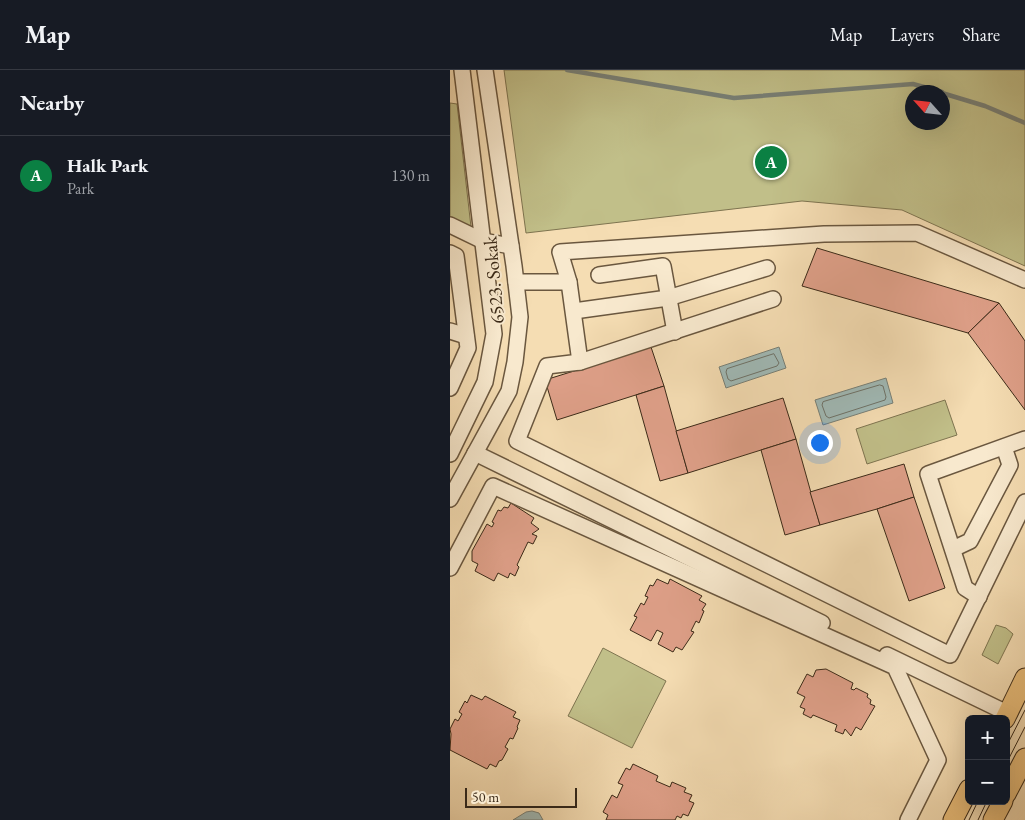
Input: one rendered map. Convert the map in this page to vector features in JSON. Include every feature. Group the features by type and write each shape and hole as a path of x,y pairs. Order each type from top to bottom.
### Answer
{"main road":[{"path":"1006,715 1025,678"},
{"path":"1010,786 1025,758"},
{"path":"953,820 965,797"},
{"path":"993,820 1001,805"}],"street":[{"name":"6523. Sokak","path":"450,454 485,382 494,334 462,70"},
{"name":"6523. Sokak","path":"450,499 509,391 515,362 520,317 485,70"},
{"path":"450,225 483,241 511,246"},
{"path":"580,362 569,282 560,252 824,234 917,233 1025,280"},
{"path":"450,253 456,256 455,289 468,348 450,388"},
{"path":"599,275 663,266 675,332"},
{"path":"574,311 668,298 767,268"},
{"path":"516,282 569,282"},
{"path":"773,299 580,362 547,366 517,441 950,655 1025,502"},
{"path":"450,331 466,336"},
{"path":"979,597 965,588 928,474 1025,439"},
{"path":"953,549 970,541 1010,465 1004,447"},
{"path":"475,453 1004,715"},
{"path":"450,568 493,486 895,667 938,760 908,820"}],"shaded area":[{"path":"504,70 1025,70 1025,266 902,210 802,201 526,233"},
{"path":"450,103 457,104 471,227 450,217"},
{"path":"945,400 957,435 867,464 856,429"},
{"path":"996,625 1006,628 1013,634 998,664 982,655"},
{"path":"603,648 666,681 632,748 568,716"}],"water":[{"path":"779,347 786,368 726,388 719,367"},
{"path":"886,378 893,403 823,425 815,400"},
{"path":"526,812 539,813 543,820 513,820"}],"building":[{"path":"817,248 999,303 968,333 802,286"},
{"path":"999,303 1025,341 1025,410 968,333"},
{"path":"651,347 664,386 557,420 545,380"},
{"path":"664,386 688,473 660,481 636,395"},
{"path":"783,398 796,439 688,473 676,431"},
{"path":"796,439 820,525 785,535 761,450"},
{"path":"904,464 914,497 820,525 810,492"},
{"path":"914,497 945,588 909,601 877,509"},
{"path":"511,503 534,518 531,523 539,529 532,534 537,536 533,544 528,542 517,565 519,567 515,576 510,573 508,578 498,573 494,581 475,571 478,564 472,561 472,551 487,524 492,527 494,523 492,522 498,510 501,511 504,507 508,508"},
{"path":"657,579 668,584 670,579 702,596 699,600 706,604 702,610 704,611 699,623 696,621 691,631 694,632 682,650 676,647 673,652 658,644 663,633 657,630 651,641 630,630 637,617 634,616 641,603 644,605 648,597 645,596 650,585 653,586"},
{"path":"826,669 853,683 851,689 854,690 856,688 868,694 867,697 871,700 870,704 875,706 861,730 856,727 851,736 845,729 843,734 835,731 837,725 813,715 811,718 803,714 805,709 800,707 805,697 797,693 807,674 813,677 816,670"},
{"path":"471,695 482,700 485,696 516,712 513,717 520,720 513,739 510,738 505,747 508,749 496,767 490,764 487,769 450,750 450,729 455,719 458,721 462,714 459,712"},
{"path":"633,764 658,776 656,781 670,787 672,782 686,788 684,792 692,795 689,801 694,803 688,816 683,814 681,818 677,816 675,820 606,820 608,815 603,812 612,795 617,798 623,785 618,783 626,768 630,770"}],"waterway":[{"path":"567,70 734,98 917,85"},
{"path":"950,95 985,106 1025,123"}],"tram line":[{"path":"1010,739 1025,710"},
{"path":"1008,760 1025,727"},
{"path":"969,820 976,805"},
{"path":"978,820 985,805"}],"place":[{"name":"Halk Park","path":"771,162"}]}
